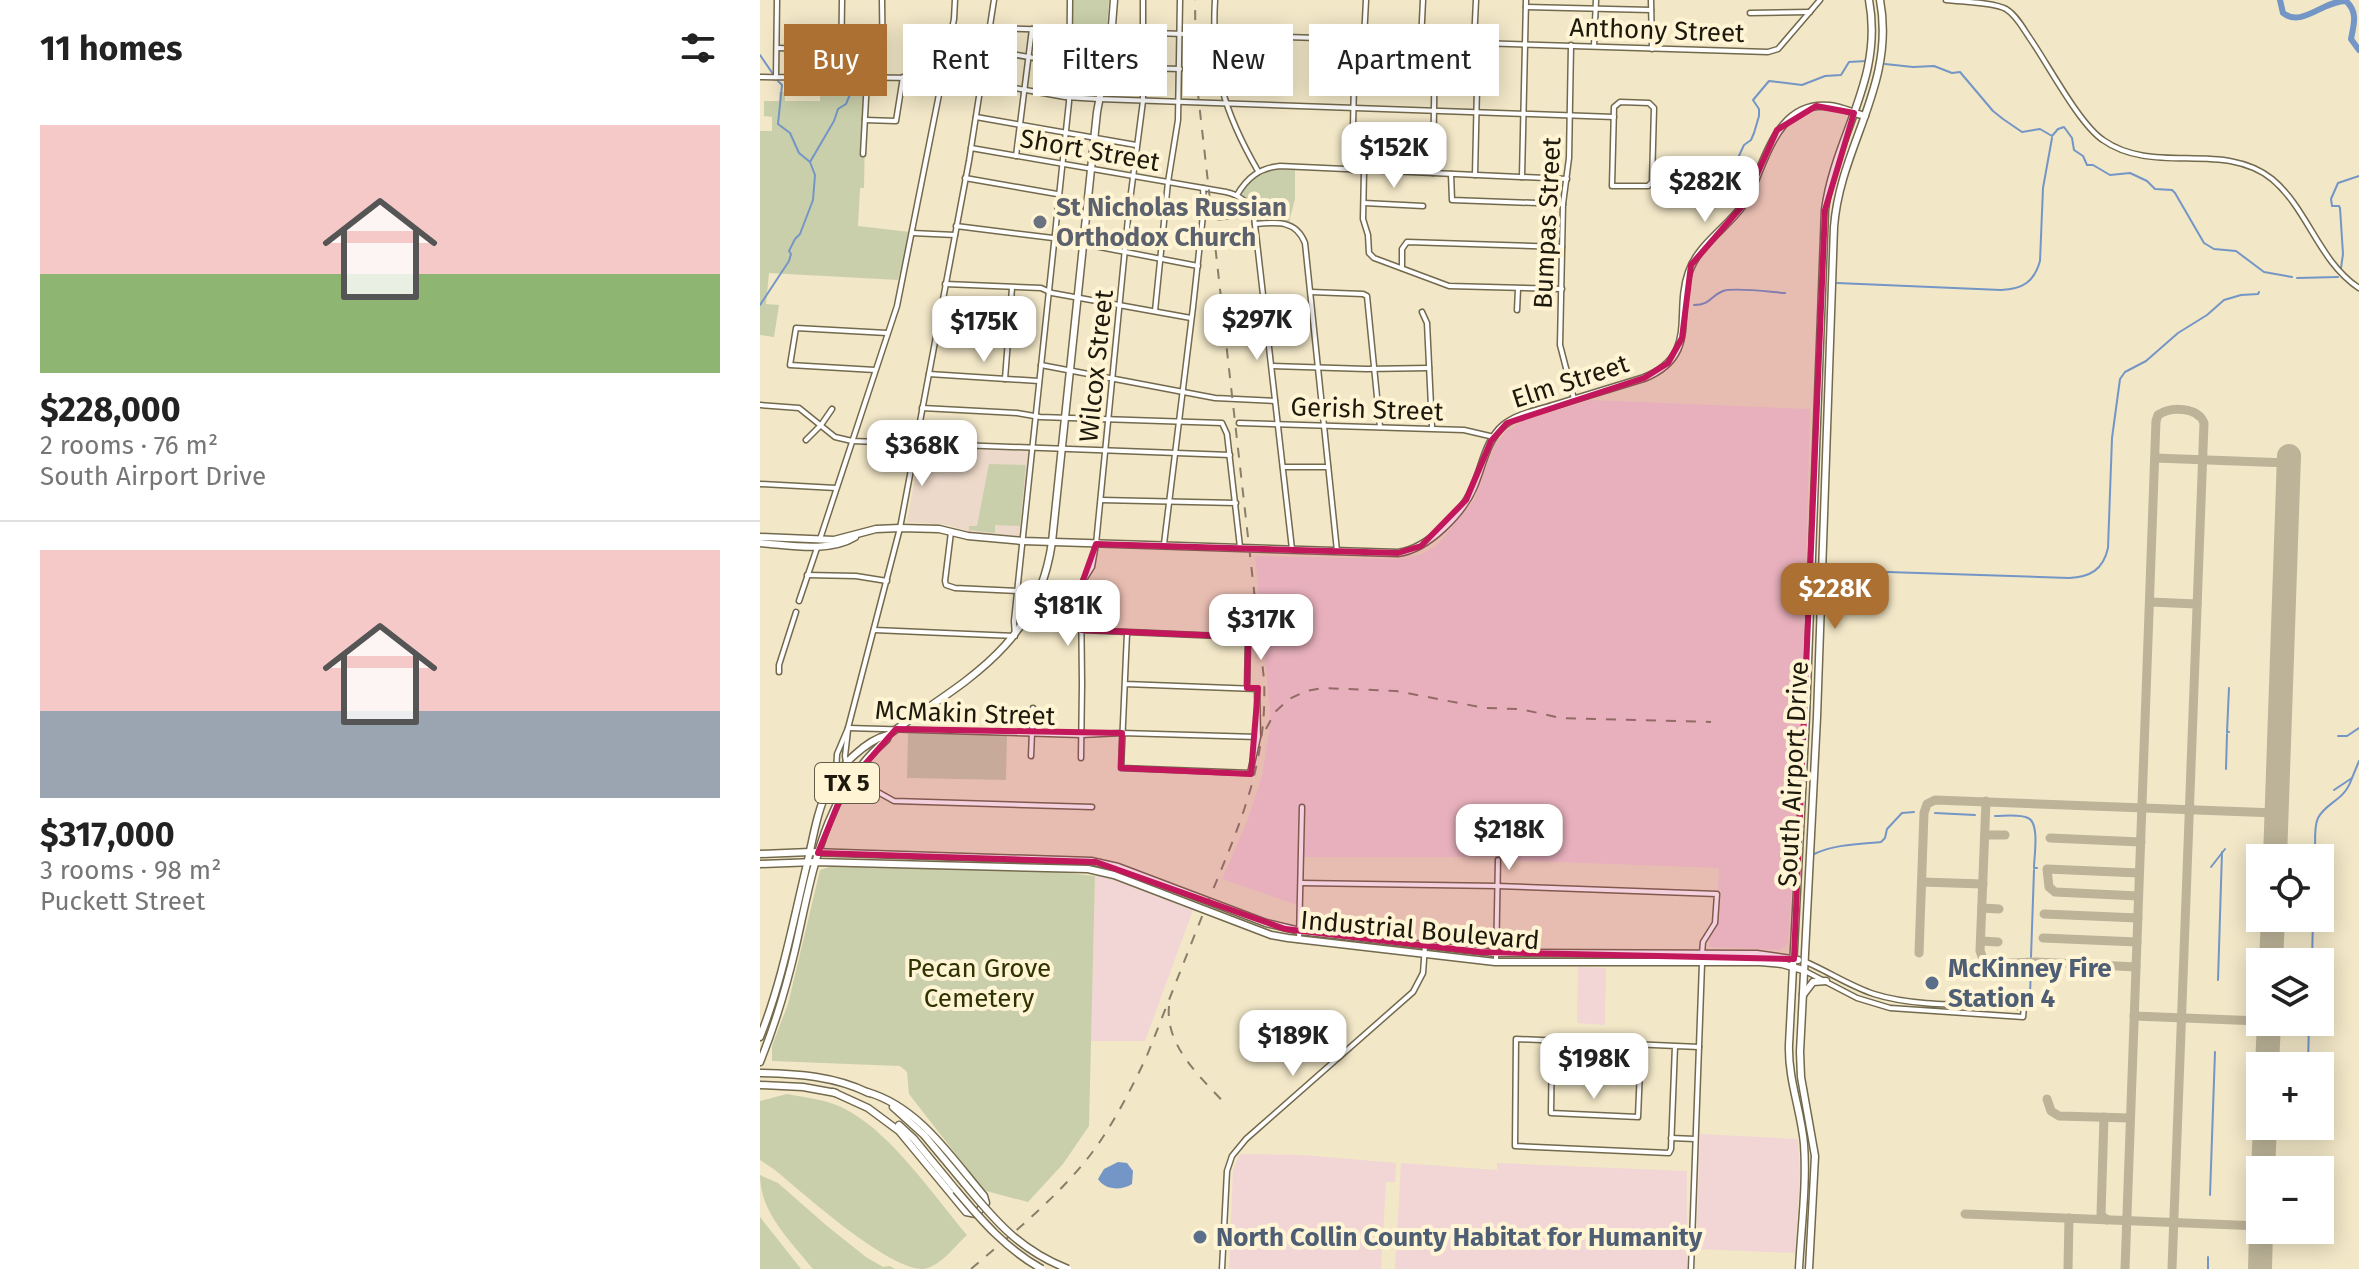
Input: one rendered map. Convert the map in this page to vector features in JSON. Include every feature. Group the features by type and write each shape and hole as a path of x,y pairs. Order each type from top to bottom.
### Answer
{"main road":[{"name":"TX 5","path":"1112,24 1114,0"},
{"name":"South Airport Drive","path":"1799,1269 1804,1146 1791,1085 1789,1049 1806,716 1825,210 1830,184 1871,57 1873,31 1869,0"},
{"name":"South Airport Drive","path":"1809,1269 1816,1175 1814,1141 1801,1077 1801,998 1817,717 1835,208 1882,59 1884,31 1880,0"},
{"name":"TX 5","path":"762,1058 783,998 822,802 835,775 858,752 888,735 985,666 1015,636 1046,576 1100,96"},
{"name":"Elm Street","path":"819,543 880,529 900,528 939,529 1023,541 1164,547 1402,553 1417,548 1432,539 1469,497 1494,437 1504,425 1516,418 1649,376 1673,357 1683,334 1686,283 1691,265 1743,205 1781,126 1796,114 1816,106 1834,107 1865,116"},
{"path":"760,537 819,543"},
{"path":"760,543 819,543"},
{"path":"1806,716 1817,717"},
{"name":"TX 5","path":"814,853 853,774 888,735"},
{"path":"846,750 850,754 858,752"},
{"path":"830,785 825,807 829,810 835,806 840,789 850,773 846,762"},
{"name":"Industrial Boulevard","path":"760,854 932,856 1001,863"},
{"path":"932,856 933,865"},
{"path":"958,857 958,865"},
{"name":"Industrial Boulevard","path":"760,864 1096,862 1118,867 1266,923 1300,931 1496,958 1601,954 1761,954 1803,966"},
{"name":"Industrial Boulevard","path":"1012,863 1094,870 1119,876 1271,935 1299,940 1425,955 1601,962 1794,963"},
{"path":"1158,883 1157,891 1181,897 1187,893"},
{"name":"TX 5","path":"760,1037 798,918"},
{"path":"1601,954 1601,962"},
{"path":"1702,954 1702,963"},
{"path":"1801,998 1810,984 1826,981"},
{"path":"1789,1049 1800,1049"},
{"path":"762,1058 768,1068 781,1073"},
{"path":"760,1073 825,1077 894,1103 925,1127 984,1196 984,1207 976,1214 966,1212 899,1131 868,1108 833,1092"},
{"path":"760,1086 833,1092 878,1110 914,1139 1001,1240 1042,1269"},
{"path":"867,1092 884,1101 919,1129 996,1222 1013,1238 1038,1255 1068,1269"},
{"path":"878,1110 884,1101"},
{"path":"1801,1227 1812,1228"}],"street":[{"path":"776,77 777,0"},
{"path":"842,0 842,24"},
{"path":"882,0 882,24"},
{"path":"953,24 955,0"},
{"path":"991,24 994,0"},
{"path":"1070,0 1070,24"},
{"name":"Wilcox Street","path":"1143,0 1143,24"},
{"path":"1155,311 1179,103 1180,0"},
{"path":"1214,24 1215,0"},
{"path":"1365,24 1366,0"},
{"path":"1422,24 1423,0"},
{"path":"1476,0 1476,24"},
{"path":"1522,177 1526,0"},
{"path":"1594,46 1596,0"},
{"path":"1651,0 1652,49"},
{"name":"Anthony Street","path":"1499,43 1774,51 1820,0"},
{"path":"1946,0 2000,7 2011,13 2085,122 2105,142 2151,158 2236,162 2268,176 2287,196 2336,268 2359,288"},
{"path":"1526,7 1651,10"},
{"path":"1750,13 1810,12"},
{"name":"Anthony Street","path":"1017,29 1032,29"},
{"path":"1016,156 1032,29"},
{"name":"Anthony Street","path":"1167,34 1183,34"},
{"name":"Bumpas Street","path":"1571,45 1560,345 1574,399"},
{"path":"777,48 784,48"},
{"path":"1017,56 1033,58"},
{"path":"1167,69 1180,69"},
{"path":"760,77 784,77"},
{"path":"865,120 896,121 903,77 887,78"},
{"path":"1017,88 1069,97 1179,103 1614,117"},
{"path":"863,154 866,96"},
{"path":"799,601 897,306 939,96"},
{"path":"835,775 837,754 848,728 900,528 980,96"},
{"name":"Wilcox Street","path":"1081,758 1082,583 1092,567 1096,544 1143,96"},
{"path":"1223,96 1258,171"},
{"path":"1352,170 1353,96"},
{"path":"1433,173 1434,96"},
{"path":"1475,175 1477,96"},
{"path":"874,630 1015,636 1047,291 1069,97"},
{"path":"1619,102 1652,105 1650,186 1612,186 1614,117 1619,102"},
{"path":"976,117 1136,145"},
{"name":"Short Street","path":"971,148 1237,195"},
{"path":"1292,549 1254,214 1246,201 1237,195 1245,182 1258,171 1280,166 1567,179"},
{"path":"1364,171 1363,223 1368,235 1369,253 1374,258 1449,286 1471,290 1562,289"},
{"path":"1451,174 1452,200 1563,204"},
{"path":"965,178 1058,194"},
{"path":"1164,547 1198,266 1203,188"},
{"path":"1364,203 1423,206"},
{"path":"1219,217 1254,214"},
{"path":"1255,224 1284,223 1291,226 1301,234 1306,246 1337,551"},
{"path":"956,226 1053,238 1198,266"},
{"path":"912,233 955,235"},
{"path":"1402,269 1402,249 1407,242 1562,247"},
{"path":"945,284 1041,288 1078,298 1191,318"},
{"path":"1005,379 1012,288"},
{"path":"1517,310 1518,289"},
{"path":"1311,292 1367,295 1380,427"},
{"path":"1422,312 1427,323 1432,428"},
{"path":"875,370 790,365 796,328 888,333"},
{"path":"1040,365 1233,400 1275,401"},
{"path":"1271,366 1429,368"},
{"path":"928,374 1039,381"},
{"path":"760,405 794,406 835,437 852,441 1230,455"},
{"path":"922,408 1065,418 1222,423 1227,434 1240,549"},
{"path":"806,440 832,409"},
{"name":"Gerish Street","path":"1239,423 1432,428 1475,431 1494,437"},
{"path":"1283,467 1329,467"},
{"path":"760,484 836,488"},
{"path":"1101,500 1236,503"},
{"path":"951,532 946,585 1018,591"},
{"path":"807,575 856,576 887,581"},
{"path":"779,672 796,612"},
{"path":"1082,630 1247,638 1247,688"},
{"path":"1125,684 1254,688 1258,692 1258,737 1250,773 1121,768 1127,633"},
{"path":"1031,756 1033,708"},
{"path":"846,762 848,728"},
{"name":"McMakin Street","path":"848,728 1258,737"},
{"path":"853,774 894,801 1092,807"},
{"path":"1299,940 1302,807"},
{"path":"1496,958 1498,860"},
{"path":"1301,883 1717,894 1715,923 1703,942 1702,954"},
{"path":"1222,1269 1226,1178 1233,1153 1413,992 1423,973 1425,946"},
{"path":"1691,1269 1702,963"},
{"name":"Industrial Boulevard","path":"1803,966 1891,998 2024,1007 2023,1017 1890,1008 1857,998 1803,966"},
{"path":"1675,1046 1671,1150 1666,1153 1515,1146 1516,1039 1699,1047"},
{"path":"1552,1041 1551,1113 1609,1116 1638,1117 1641,1045"},
{"path":"1586,1042 1586,1077 1602,1080 1605,1078 1607,1043"},
{"path":"1671,1138 1695,1139"}],"highlighted area":[{"path":"1816,106 1854,113 1825,210 1794,959 1480,952 1285,929 1096,862 818,853 845,787 896,729 1122,733 1121,768 1251,774 1258,688 1247,688 1248,637 1082,630 1082,583 1096,544 1398,553 1421,546 1466,500 1491,441 1507,423 1644,378 1668,363 1682,338 1691,265 1743,205 1777,130"}],"shaded area":[{"path":"1589,400 1810,409 1802,727 1788,944 1781,950 1709,947 1710,936 1719,920 1719,868 1507,860 1504,857 1299,857 1297,905 1222,879 1248,819 1262,776 1269,731 1270,710 1255,556 1396,559 1423,554 1438,544 1474,500 1494,447 1505,432 1523,421"},
{"path":"920,447 1029,451 1020,536 907,522"},
{"path":"1095,876 1111,876 1193,910 1145,1041 1091,1041"},
{"path":"1578,967 1606,968 1605,1025 1577,1023"},
{"path":"1700,1134 1798,1139 1800,1174 1795,1253 1696,1249"},
{"path":"1240,1154 1302,1155 1396,1163 1395,1182 1386,1182 1381,1269 1229,1269 1233,1170"},
{"path":"1401,1163 1497,1170 1497,1163 1687,1171 1687,1269 1395,1269"}],"green space":[{"path":"1073,0 1109,0 1107,24 1073,24"},
{"path":"779,92 784,92 785,101 820,101 820,96 866,96 864,188 860,188 858,226 910,232 898,280 769,273 766,304 779,305 774,337 760,335 760,131 772,131 772,117 764,116 764,101 779,101"},
{"path":"1278,169 1295,170 1295,199 1289,222 1258,222 1255,211 1242,194 1257,177"},
{"path":"989,464 1026,465 1020,526 995,525 995,533 969,530 969,526 977,526"},
{"path":"908,733 1007,735 1006,780 907,778"},
{"name":"Pecan Grove Cemetery","path":"832,866 1051,871 1095,876 1089,1126 1063,1164 1028,1202 986,1191 979,1184 909,1094 907,1072 900,1066 772,1061 772,1046 788,1004 820,870"},
{"path":"787,1094 833,1104 864,1121 912,1167 967,1235 941,1260 923,1269 907,1266 889,1257 825,1212 760,1160 760,1101"},
{"path":"760,1175 778,1183 866,1257 883,1267 895,1269 813,1269 771,1214 761,1189"},
{"path":"760,1217 801,1269 760,1269"}],"water":[{"path":"1118,1162 1127,1163 1133,1171 1132,1184 1109,1187 1098,1179 1104,1169"}],"waterway":[{"path":"2280,0 2283,13 2290,17 2305,16 2346,1 2354,14 2351,39 2359,50"},
{"path":"760,55 773,74"},
{"path":"1666,194 1719,194 1729,191 1730,175 1744,145 1751,140 1759,116 1759,109 1753,100 1769,81 1802,85 1825,76 1841,75 1849,62 1866,61"},
{"path":"1885,64 1934,66 1952,73 1960,72 1993,111 2022,132 2040,129 2052,136 2064,127 2072,138 2074,150 2083,156 2087,165 2110,175 2130,173 2147,181 2155,189 2172,190 2204,243 2214,249 2236,251 2264,272 2292,277"},
{"path":"760,305 789,261 789,251 800,234 813,200 815,175 810,162 799,153 790,133 778,124 782,85 778,81"},
{"path":"810,162 838,109 846,104 849,96"},
{"path":"1837,283 2001,290 2026,283 2040,261 2043,188 2052,138"},
{"path":"2341,268 2340,208 2332,206 2331,199 2338,183 2359,176"},
{"path":"2297,278 2338,277"},
{"path":"1694,305 1704,304 1728,290 1785,293"},
{"path":"1826,570 2069,578 2094,571 2103,562 2108,548 2112,438 2120,379 2125,372 2146,361 2224,300 2259,292"},
{"path":"2229,688 2229,732"},
{"path":"2338,736 2347,736 2359,728"},
{"path":"2226,769 2227,734"},
{"path":"2334,790 2352,778 2359,761"},
{"path":"2315,844 2318,818 2345,792 2352,778"},
{"path":"1814,854 1839,846 1881,842 1887,829 1902,813 1914,812"},
{"path":"1935,813 1975,815"},
{"path":"1995,816 2021,816 2032,821 2035,833 2034,868 2037,868"},
{"path":"2211,867 2225,849"},
{"path":"2218,980 2222,852"},
{"path":"2031,957 2034,870"},
{"path":"2312,948 2313,932"},
{"path":"2030,994 2031,968"},
{"path":"2308,1052 2309,1036"},
{"path":"2210,1195 2215,1052"},
{"path":"2208,1257 2208,1269"}],"taxiway":[{"path":"2125,1269 2156,421 2163,412 2177,409 2196,414 2204,423 2172,1269"},
{"path":"2155,458 2289,463"},
{"path":"2150,602 2197,604"},
{"path":"1919,953 1924,813 1927,804 1935,800 2276,813"},
{"path":"1986,801 1980,951 1984,961 1993,964 2036,962 2136,967"},
{"path":"1985,835 2005,835"},
{"path":"2050,838 2141,842"},
{"path":"2138,896 2055,892 2049,887 2047,869 2139,873"},
{"path":"1922,882 1983,884"},
{"path":"1982,908 1999,909"},
{"path":"2044,914 2138,918"},
{"path":"2043,938 2137,942"},
{"path":"1981,941 1998,942"},
{"path":"2134,1016 2246,1020"},
{"path":"2047,1099 2051,1111 2059,1116 2130,1118"},
{"path":"2104,1117 2101,1215 2107,1220"},
{"path":"1965,1214 2246,1225"},
{"path":"2068,1269 2069,1218"}],"runway":[{"path":"2275,844 2289,456"},
{"path":"2272,932 2272,948"},
{"path":"2268,1036 2268,1052"},
{"path":"2264,1140 2264,1156"},
{"path":"2260,1269 2261,1244"}],"railway":[{"path":"971,1269 1064,1185 1091,1154 1121,1108 1146,1058 1239,825 1261,741 1264,679 1196,76 1195,0"},
{"path":"1266,729 1275,712 1289,699 1323,688 1396,691 1485,708 1520,709 1561,718 1711,722"},
{"path":"1169,1006 1169,1021 1179,1048 1227,1106"}],"place":[{"name":"St Nicholas Russian Orthodox Church","path":"1040,222"},
{"name":"McKinney Fire Station 4","path":"1932,983"},
{"name":"North Collin County Habitat for Humanity","path":"1200,1237"}]}
